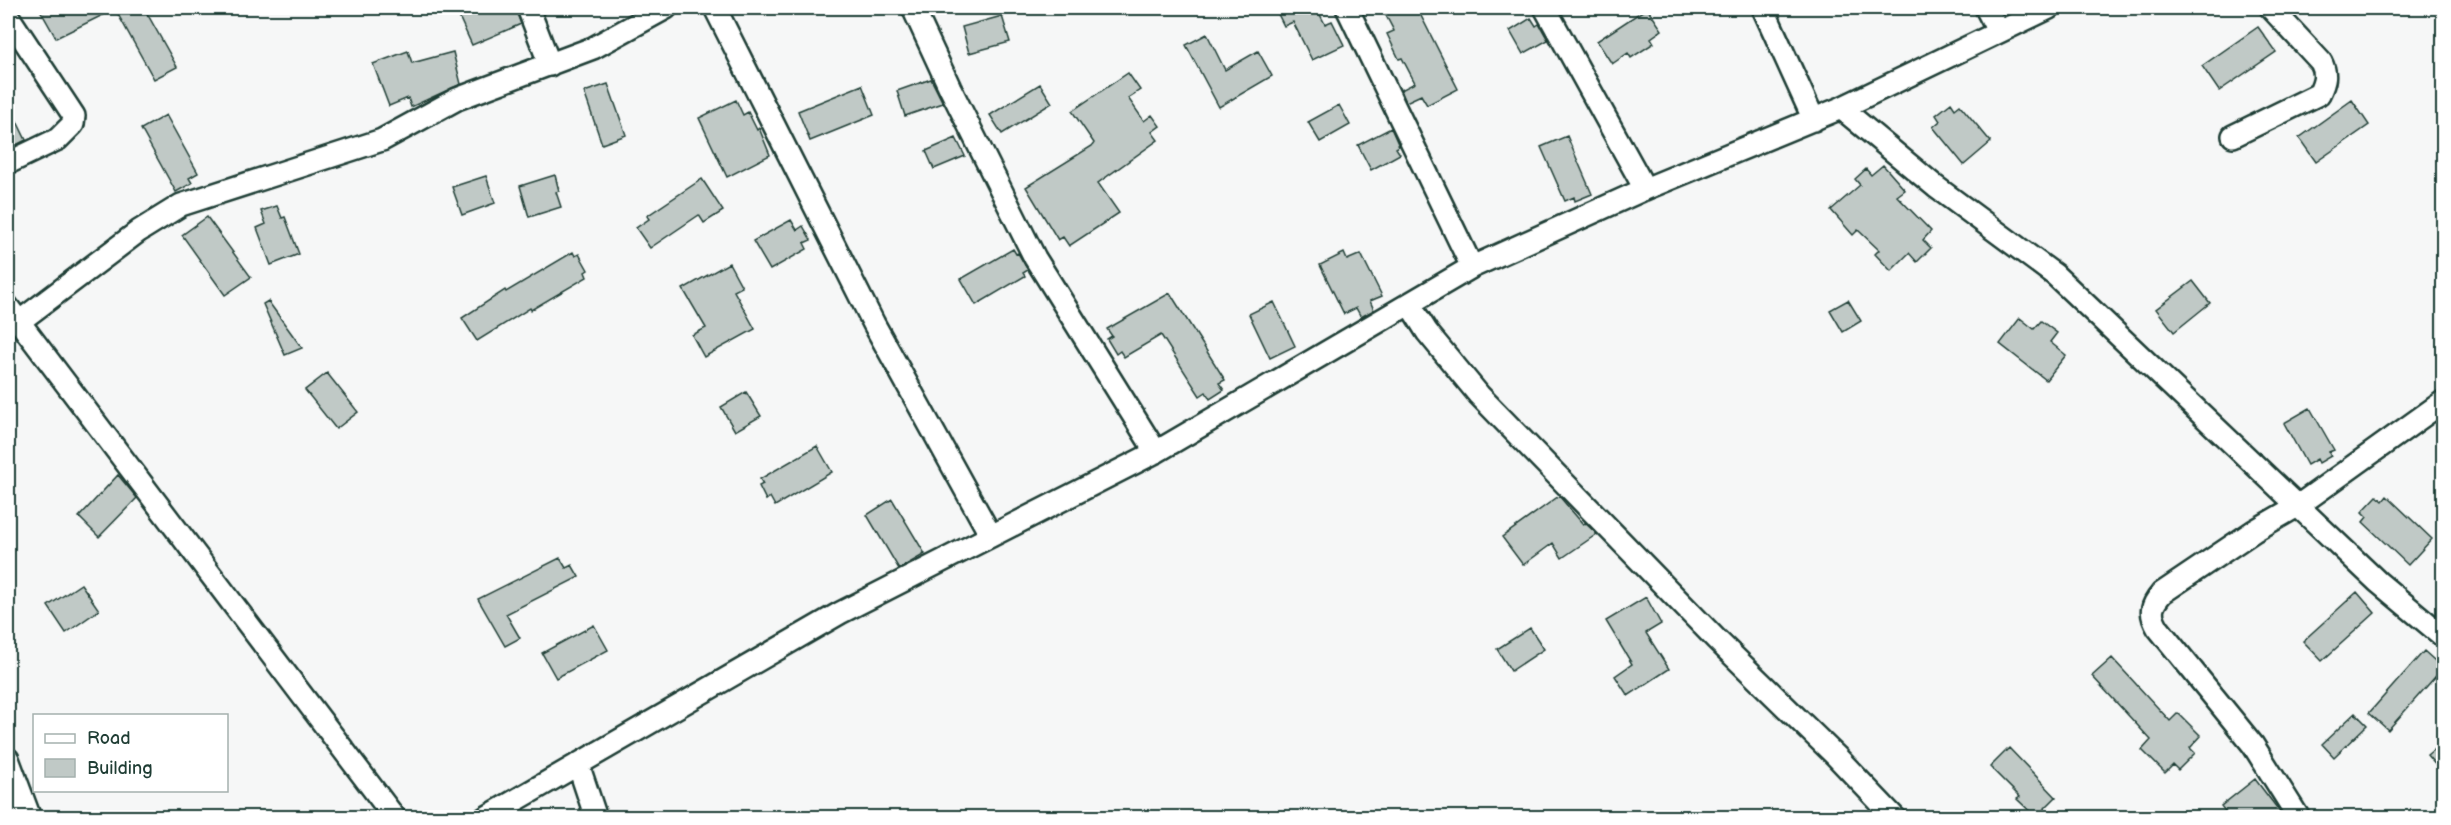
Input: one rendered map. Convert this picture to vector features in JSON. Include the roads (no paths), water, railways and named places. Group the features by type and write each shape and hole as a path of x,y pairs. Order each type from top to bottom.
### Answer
{"street":[{"path":"528,8 550,65"},
{"path":"395,818 14,314 181,205 382,140 457,99 593,48 666,8"},
{"path":"716,8 874,324 991,536"},
{"path":"913,8 950,88 1035,258 1156,452"},
{"path":"1347,8 1472,267"},
{"path":"1545,8 1645,189"},
{"path":"1763,8 1814,120"},
{"path":"1986,8 1998,31"},
{"path":"485,818 840,613 1156,452 1472,267 1645,189 1841,108 2049,8"},
{"path":"2233,136 2319,94 2323,85 2326,73 2320,62 2271,8"},
{"path":"8,16 74,116 74,124 58,139 8,163"},
{"path":"1841,108 1936,187 2055,275 2378,582 2444,637"},
{"path":"1410,305 1427,332 1486,403 1707,631 1836,756 1895,818"},
{"path":"2299,818 2253,745 2158,628 2151,615 2152,605 2162,593 2254,531 2299,505 2444,401"},
{"path":"8,759 30,818"},
{"path":"578,764 596,818"}]}
